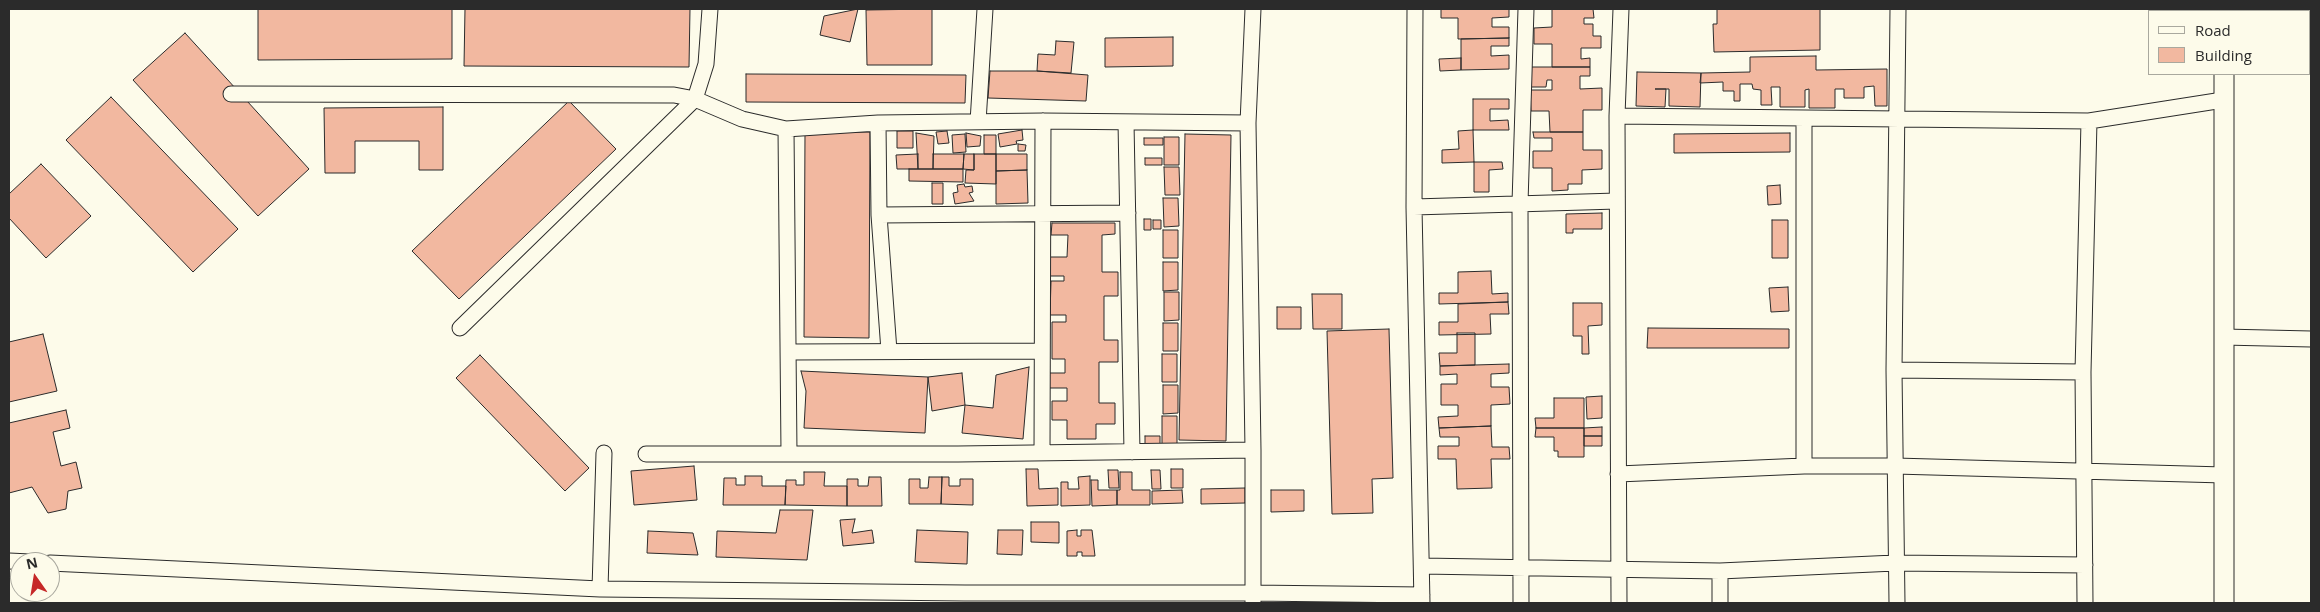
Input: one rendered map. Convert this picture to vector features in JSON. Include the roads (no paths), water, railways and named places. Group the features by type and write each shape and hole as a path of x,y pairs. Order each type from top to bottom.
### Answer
{"street":[{"path":"460,328 694,98 706,64 710,9"},
{"path":"978,122 985,9"},
{"path":"1252,598 1253,450 1248,124 1253,9"},
{"path":"60,563 600,589 705,597 1422,599 1414,207 1415,9"},
{"path":"1521,603 1520,203 1526,9"},
{"path":"1619,603 1617,116 1621,9"},
{"path":"1897,603 1894,370 1898,9"},
{"path":"2224,75 2224,603"},
{"path":"231,94 512,93 674,95 694,98 742,119 786,129 878,123 1126,122 1248,124"},
{"path":"1617,116 1804,120 2089,122 2223,100"},
{"path":"1804,120 1804,466"},
{"path":"1042,452 1041,214 1043,122"},
{"path":"1126,122 1132,452"},
{"path":"2085,603 2083,372 2089,122"},
{"path":"878,123 879,215 889,351"},
{"path":"786,129 789,453"},
{"path":"1414,207 1618,201"},
{"path":"879,215 1128,213"},
{"path":"2223,338 2311,339"},
{"path":"789,352 1042,351"},
{"path":"1894,370 2083,372"},
{"path":"646,454 958,454 1253,450"},
{"path":"600,589 604,453"},
{"path":"1618,474 1804,466 1895,466 2224,475"},
{"path":"1422,566 1720,570 1895,563 2086,566"},
{"path":"1720,570 1720,603"}]}
